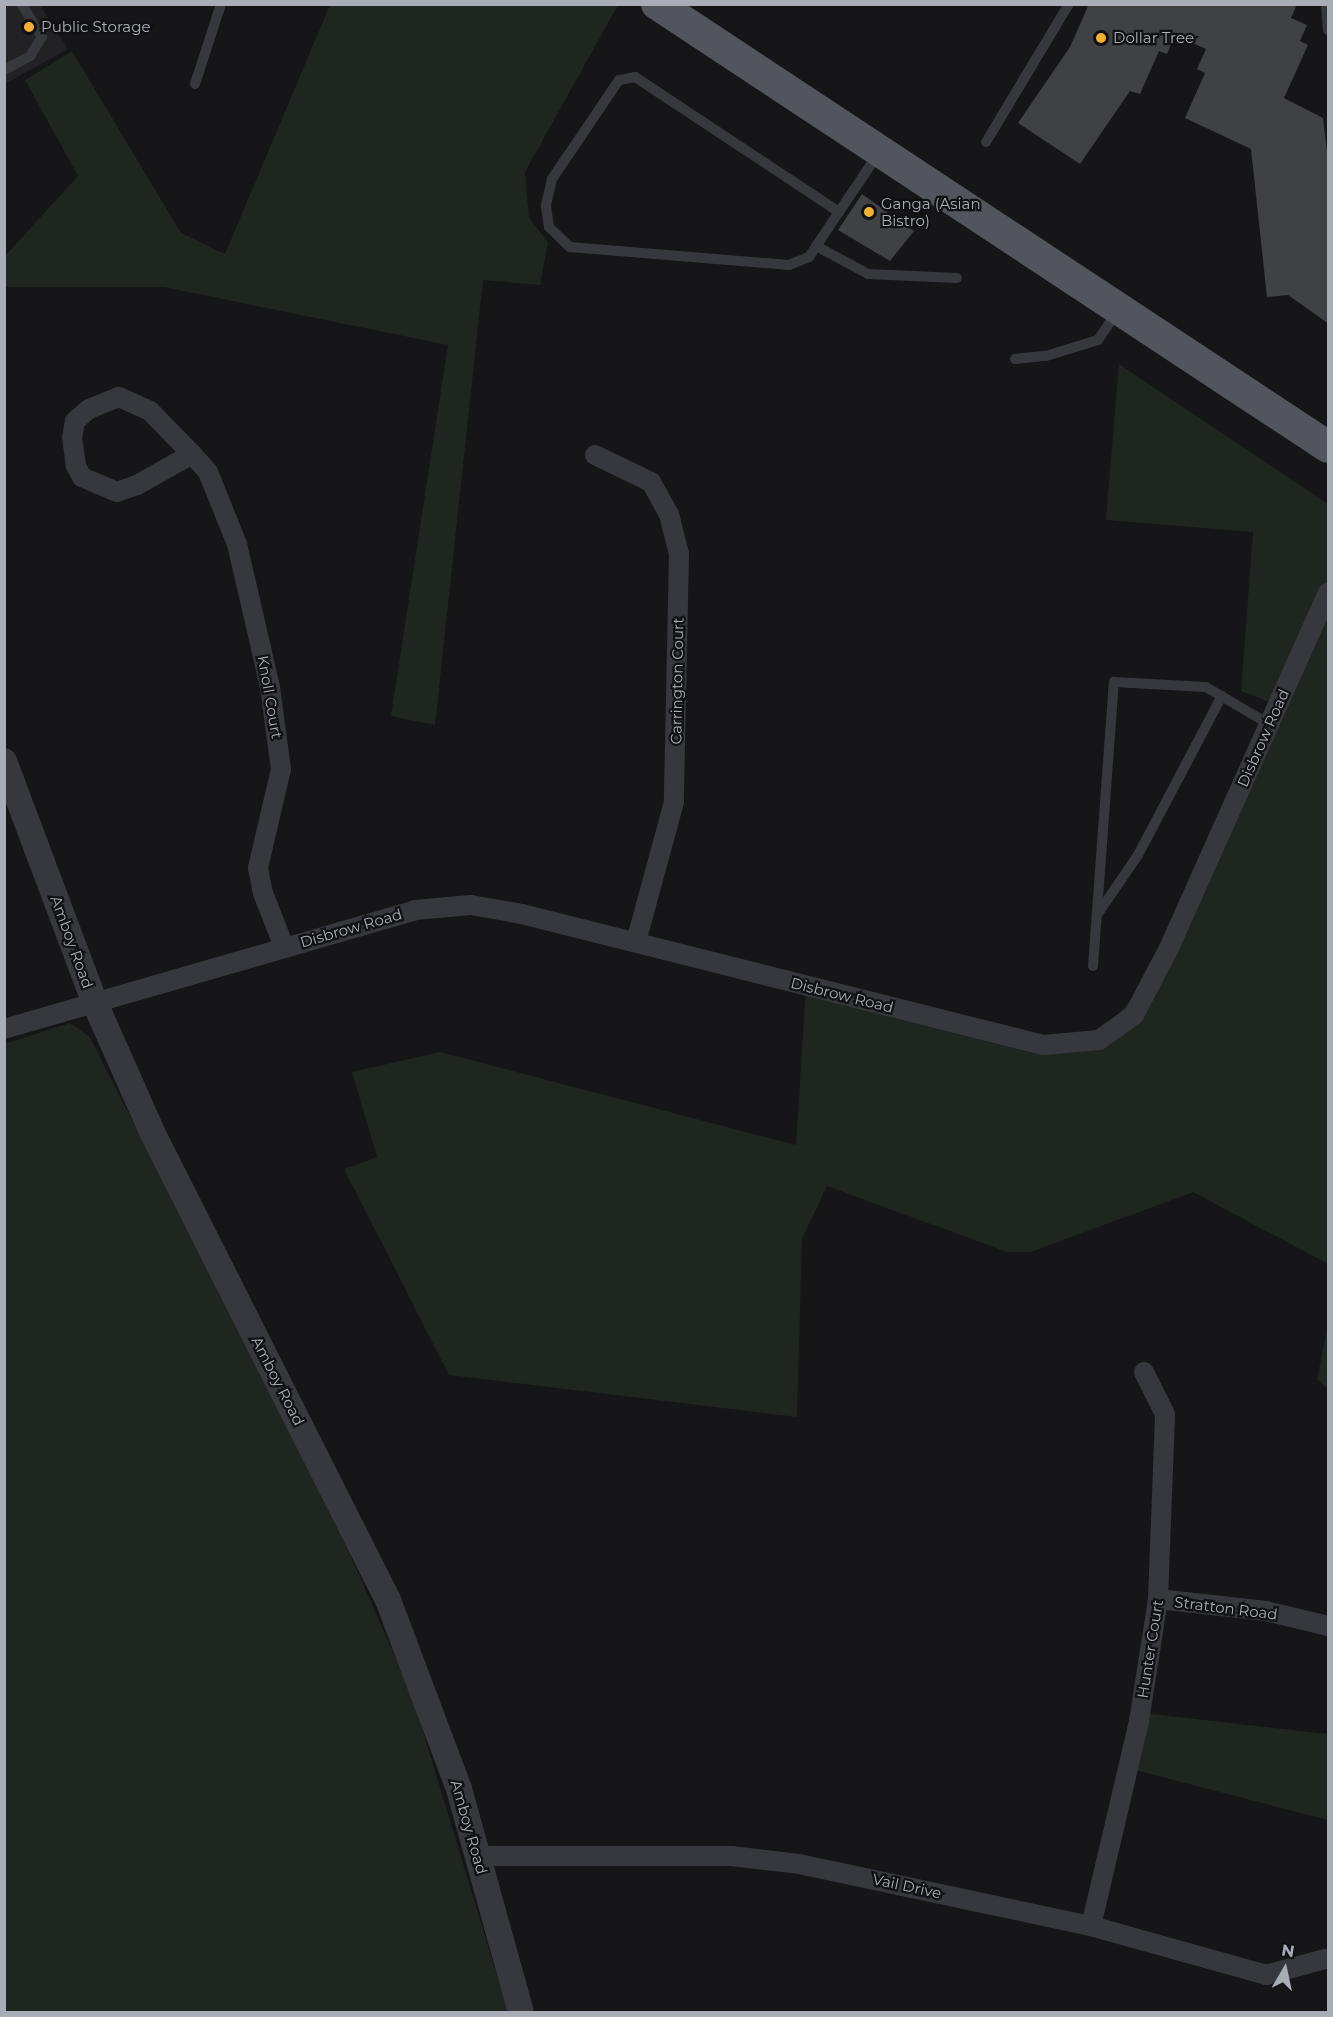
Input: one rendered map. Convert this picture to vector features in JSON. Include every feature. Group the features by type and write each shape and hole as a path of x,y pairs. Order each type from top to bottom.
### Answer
{"main road":[{"path":"657,4 1329,447"}],"street":[{"name":"Knoll Court","path":"192,454 137,485 117,492 107,491 82,477 76,466 72,438 75,422 89,409 119,397 150,411 192,454 208,471 237,544 270,687 281,769 258,868 284,947"},
{"name":"Carrington Court","path":"595,455 651,482 669,514 679,554 674,802 636,942"},
{"name":"Disbrow Road","path":"4,1029 94,1001 416,910 471,905 522,914 1043,1045 1099,1040 1134,1015 1169,948 1329,593"},
{"name":"Amboy Road","path":"4,761 94,1001 153,1134 388,1600 459,1788 521,2013"},
{"name":"Hunter Court","path":"1091,1926 1139,1721 1158,1599 1165,1414 1144,1372"},
{"name":"Stratton Road","path":"1158,1599 1266,1611 1329,1626"},
{"name":"Vail Drive","path":"478,1856 731,1856 858,1875 1091,1926 1266,1975 1325,1959"}],"lane":[{"path":"4,70 30,56 42,37 21,4"},
{"path":"195,84 221,4"},
{"path":"986,142 1069,4"},
{"path":"1326,4 1329,30"},
{"path":"839,212 635,77 619,80 552,179 546,206 549,227 570,247 789,265 808,257 816,246 880,152"},
{"path":"816,246 868,274 957,278"},
{"path":"1015,359 1046,356 1098,340 1119,309"},
{"path":"1093,966 1114,682 1206,687 1269,724"},
{"path":"1097,915 1138,855 1222,696"}],"shaded area":[{"name":"Public Storage","path":"5,5 40,5 68,49 5,84"},
{"path":"330,5 618,5 525,172 529,218 548,242 540,285 483,280 435,725 391,716 448,345 164,287 5,287 5,256 78,176 25,80 72,51 181,233 225,254"},
{"path":"1119,364 1328,504 1328,1264 1193,1192 1031,1252 1007,1252 827,1186 802,1239 797,1417 449,1375 344,1169 377,1157 352,1072 440,1052 796,1145 806,986 1040,1048 1092,1044 1144,985 1277,705 1241,691 1253,532 1106,520"},
{"path":"70,1023 90,1037 344,1541 412,1695 508,2012 5,2012 4,1044"},
{"path":"1328,1324 1328,1389 1317,1379"},
{"path":"1143,1713 1328,1734 1328,1820 1131,1769"}],"building":[{"path":"1089,4 1297,4 1291,18 1307,25 1300,41 1308,45 1284,98 1323,118 1329,168 1329,324 1288,295 1267,297 1251,149 1185,118 1205,73 1197,69 1206,49 1175,35 1167,54 1159,51 1140,94 1130,91 1080,164 1018,123 1070,47"},
{"name":"Ganga (Asian Bistro)","path":"862,194 914,231 890,261 838,230"}],"place":[{"name":"Public Storage","path":"29,27"},
{"name":"Dollar Tree","path":"1101,38"},
{"name":"Ganga (Asian Bistro)","path":"869,212"}]}
